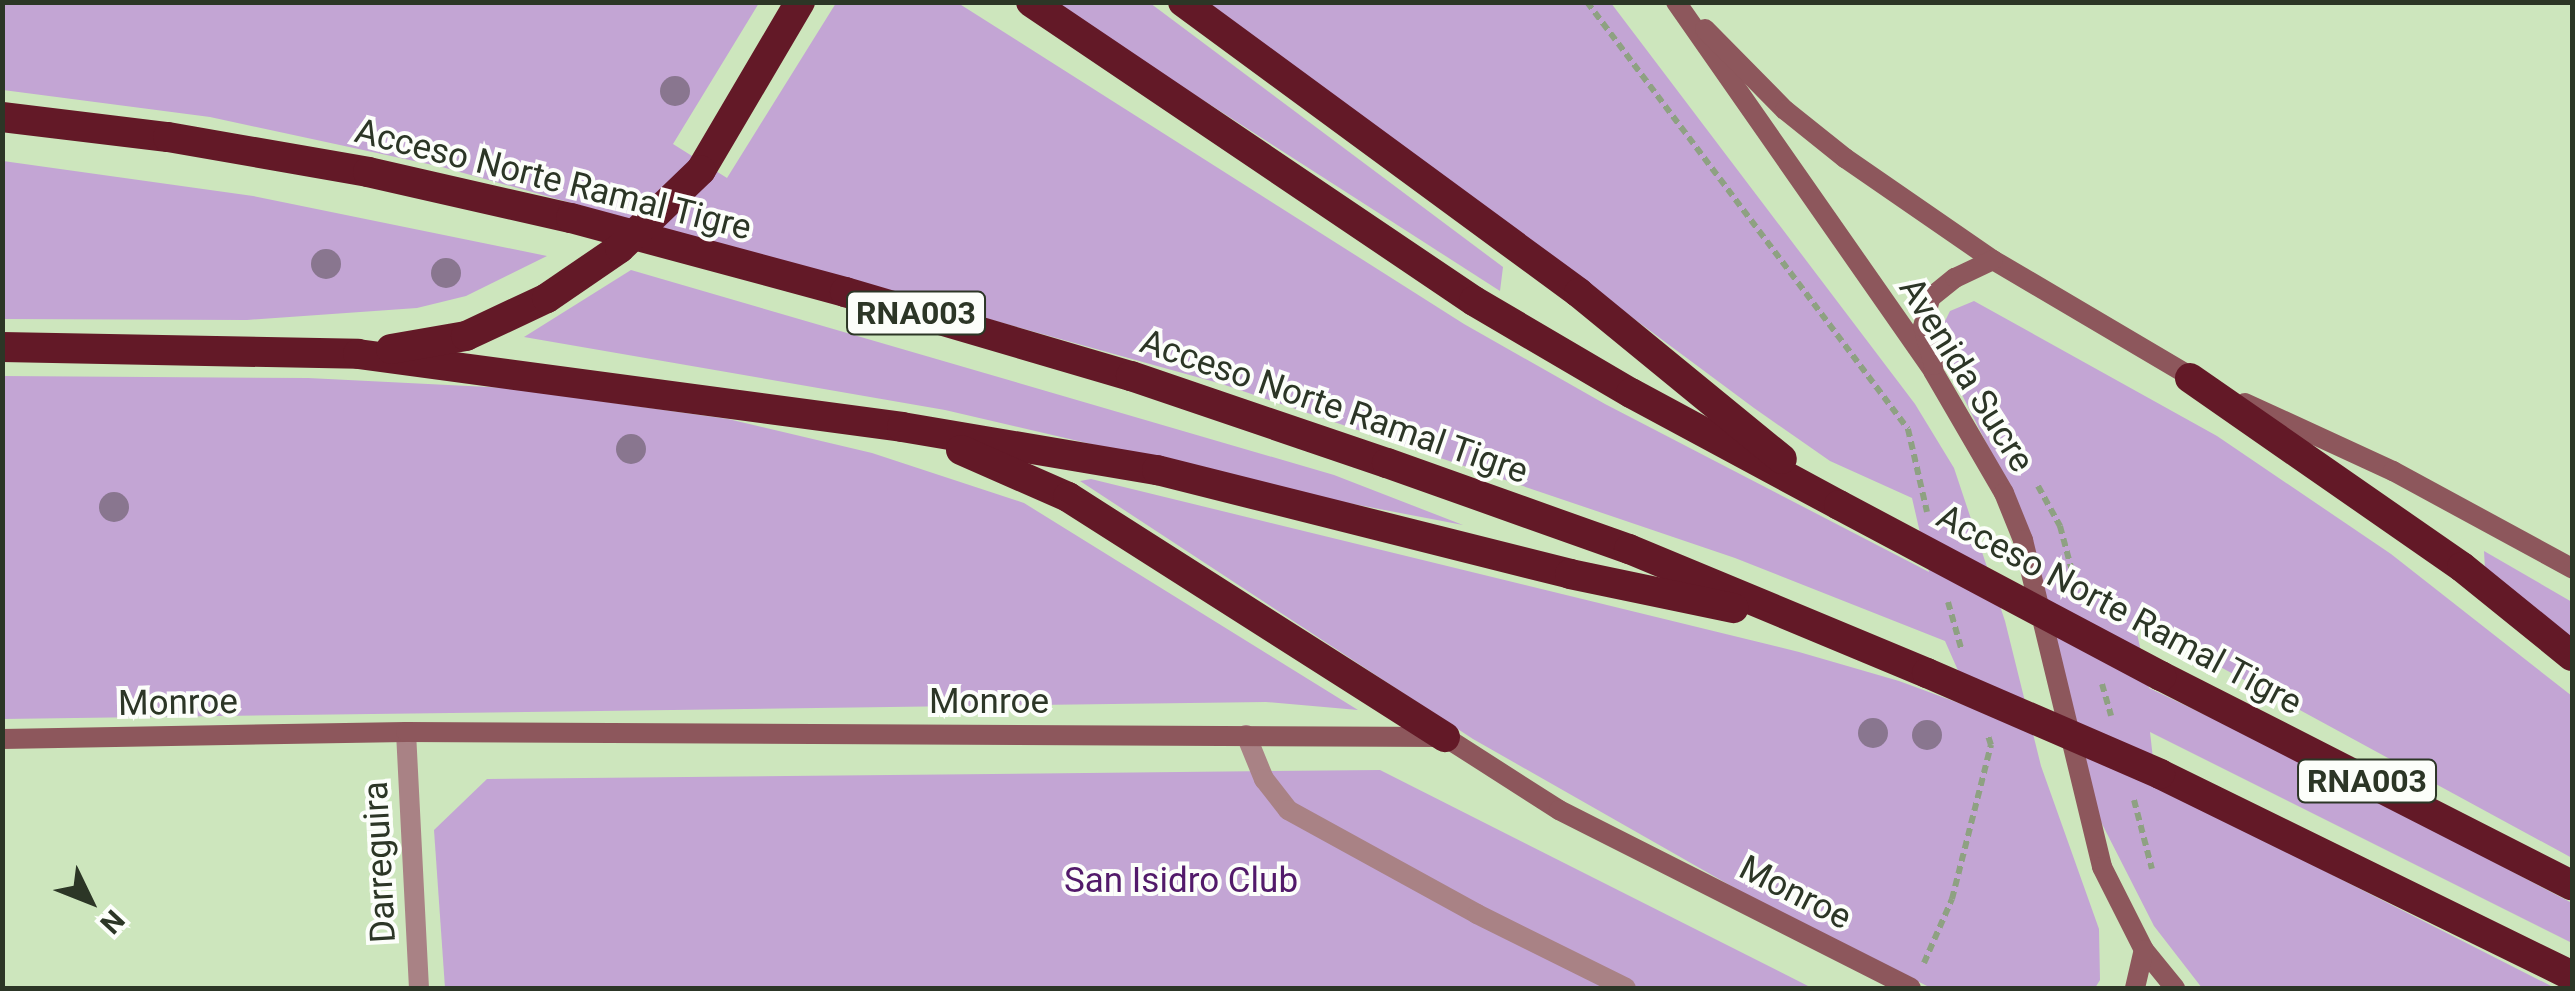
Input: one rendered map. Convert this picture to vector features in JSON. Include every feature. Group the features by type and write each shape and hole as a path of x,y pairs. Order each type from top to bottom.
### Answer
{"highway":[{"path":"358,354 466,336 548,298 620,248 700,170 800,2"},
{"name":"Acceso Norte Ramal Tigre","path":"1031,2 1474,301 1631,393 2161,676 2572,885"},
{"path":"1184,2 1579,294 1837,503"},
{"name":"Acceso Norte Ramal Tigre","path":"2,118 168,137 368,172 571,218 845,292 1131,376 1628,550 1927,674 2160,774 2572,976"},
{"path":"2,347 358,354 902,428 1157,470 1570,574 1799,622"},
{"path":"2190,378 2462,568 2572,656"},
{"path":"902,428 1008,468 1068,497 1445,738"}],"street":[{"path":"1678,2 1785,110 1845,158 1993,260 2085,311 2190,378 2392,471 2572,568"},
{"name":"Avenida Sucre","path":"1678,2 1972,434 2023,540 2102,866 2144,950 2176,988"},
{"path":"1939,382 1922,327 1930,298 1955,278 1993,260"},
{"name":"Monroe","path":"2,739 406,732 1445,738 1559,810 1911,988"},
{"name":"Darreguira","path":"406,732 419,988"},
{"path":"1246,735 1264,779 1288,810 1477,914 1626,988"},
{"path":"2135,988 2144,950"}],"green space":[{"path":"3,3 759,3 673,144 727,178 836,3 958,3 1464,324 1605,404 1929,572 1912,498 1830,461 1754,408 1209,3 1611,3 1915,404 1954,468 2005,621 2041,766 2099,929 2100,980 2095,988 1931,988 1747,895 1473,739 1080,481 1091,479 1799,652 1899,681 1975,709 1945,641 1735,558 1222,384 442,167 210,117 3,90"},
{"path":"1052,3 1150,3 1503,267 1500,291"},
{"path":"3,161 253,196 547,256 466,296 417,308 247,320 3,319"},
{"path":"631,270 1334,475 1463,525 1327,499 945,410 524,337"},
{"path":"1974,301 2217,436 2391,554 2572,696 2572,858 2134,620 2149,688 2316,768 2572,903 2572,943 2150,732 2156,785 2555,988 2202,988 2154,926 2098,816 2022,514 1939,349 1940,331 1950,311"},
{"path":"3,376 308,378 508,388 728,419 872,453 1024,503 1358,710 1266,702 3,719"},
{"path":"2484,551 2572,602 2572,640 2485,569"},
{"name":"San Isidro Club","path":"1380,770 1812,988 445,988 434,830 487,779"}]}
